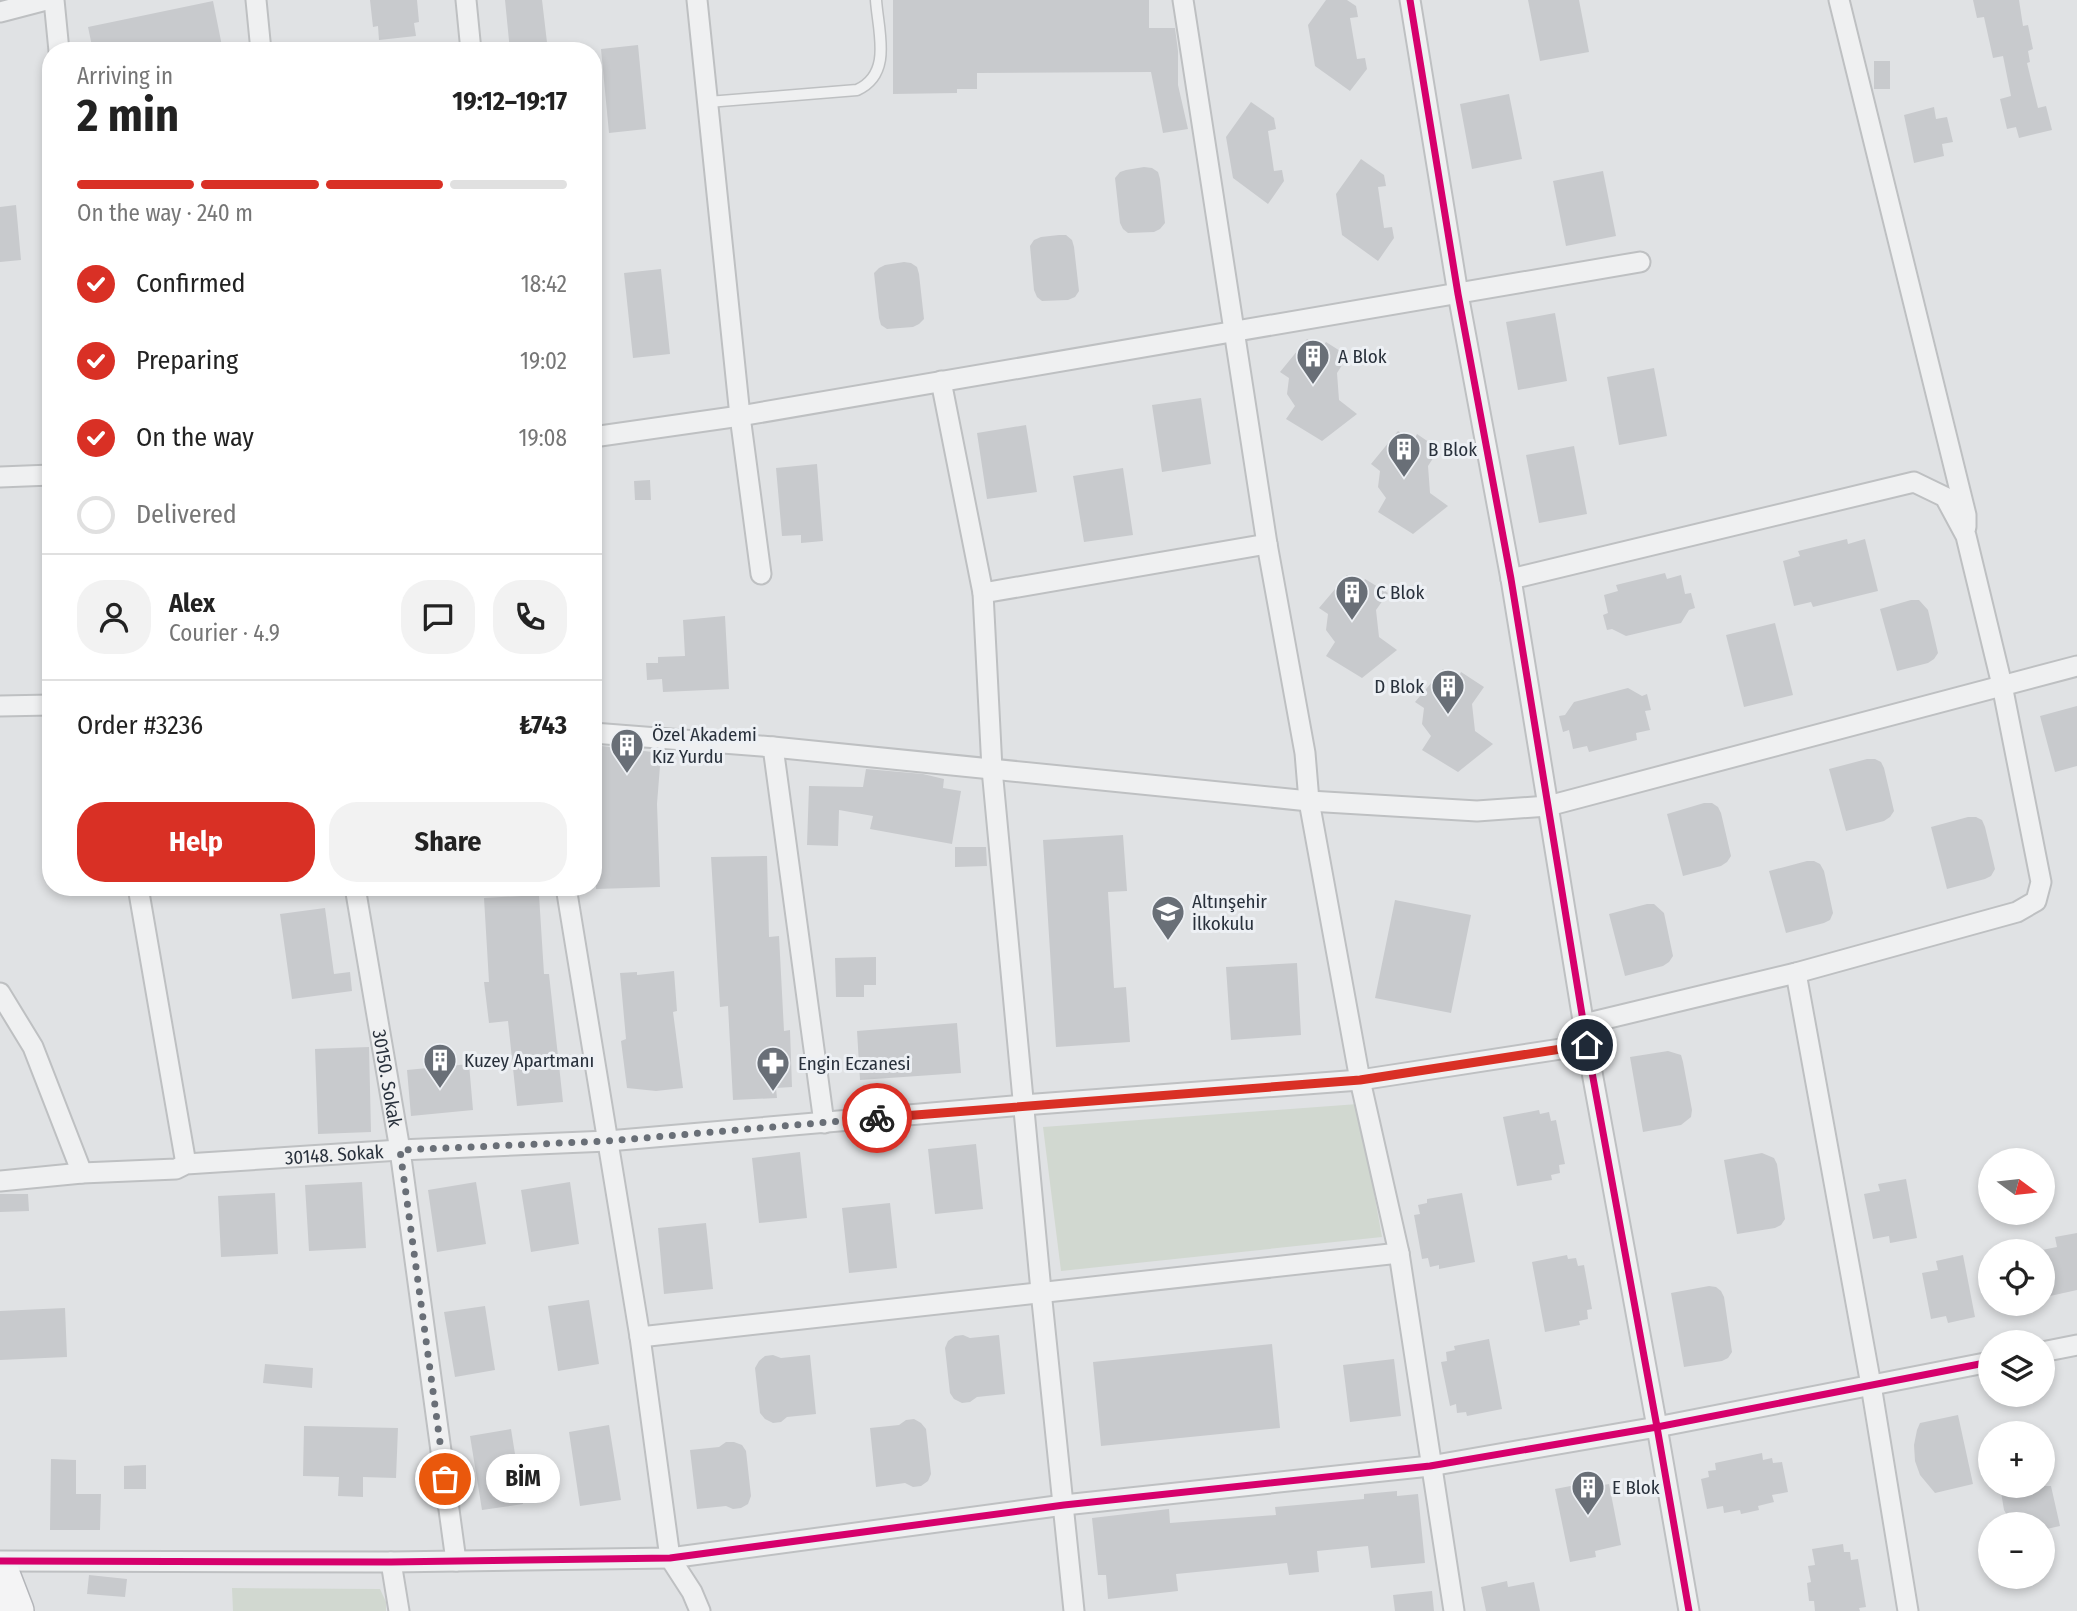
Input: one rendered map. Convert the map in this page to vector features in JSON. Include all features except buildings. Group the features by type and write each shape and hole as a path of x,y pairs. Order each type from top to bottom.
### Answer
{"highway":[{"path":"0,1572 15,1611"}],"street":[{"path":"0,12 46,0"},
{"path":"54,0 58,42"},
{"path":"256,0 260,42"},
{"path":"466,0 470,42"},
{"path":"697,0 740,416 761,574"},
{"path":"1183,0 1267,544 1305,753 1309,801 1360,1080 1399,1253 1454,1611"},
{"path":"1410,0 1458,294 1511,579 1587,1045 1689,1611"},
{"path":"1584,1024 1796,973 2017,912 2036,901 2041,883 2002,685 1966,536 1966,515 1839,0"},
{"path":"602,436 740,416 1640,262"},
{"path":"940,381 983,593 992,769 1074,1611"},
{"path":"0,477 42,475"},
{"path":"1511,579 1914,482 1945,497 1966,536"},
{"path":"983,593 1267,544"},
{"path":"602,734 773,747 1309,801 1477,811 1548,806 2077,666"},
{"path":"0,706 42,705"},
{"path":"773,747 824,1123"},
{"path":"140,896 186,1164"},
{"name":"30150. Sokak","path":"357,896 400,1150 456,1561"},
{"path":"567,896 640,1337 670,1558 692,1592 699,1611"},
{"path":"1796,973 1909,1611"},
{"path":"0,993 33,1047 82,1173"},
{"name":"30148. Sokak","path":"0,1181 82,1173 176,1169 186,1164 400,1150 608,1141 1023,1105 1360,1080 1587,1045"},
{"path":"640,1337 1399,1253"},
{"path":"2055,1349 2077,1345"},
{"path":"0,1561 391,1562 670,1558 1064,1505 1430,1466 1657,1427 1978,1364"},
{"path":"391,1562 399,1611"}],"lane":[{"path":"708,103 857,90 864,87 874,78 881,59 876,0"}],"shaded area":[{"path":"1358,1104 1382,1237 1061,1271 1043,1127"},
{"path":"232,1588 380,1589 386,1602 386,1611 233,1611"}],"cycle path":[{"path":"1410,0 1458,294 1511,579 1587,1045 1657,1427 1978,1364"},
{"path":"0,1561 391,1562 670,1558 1064,1505 1430,1466 1657,1427 1689,1611"}],"way so far":[{"path":"445,1479 400,1150 608,1141 877,1118"}],"place":[{"name":"A Blok","path":"1313,386"},
{"name":"B Blok","path":"1404,479"},
{"name":"C Blok","path":"1352,622"},
{"name":"D Blok","path":"1448,716"},
{"name":"Özel Akademi Kız Yurdu","path":"627,775"},
{"name":"Altınşehir İlkokulu","path":"1168,942"},
{"name":"Kuzey Apartmanı","path":"440,1090"},
{"name":"Engin Eczanesi","path":"773,1093"},
{"name":"BİM","path":"445,1479"},
{"name":"E Blok","path":"1588,1517"}],"route":[{"path":"877,1118 1360,1080 1587,1045"}]}
